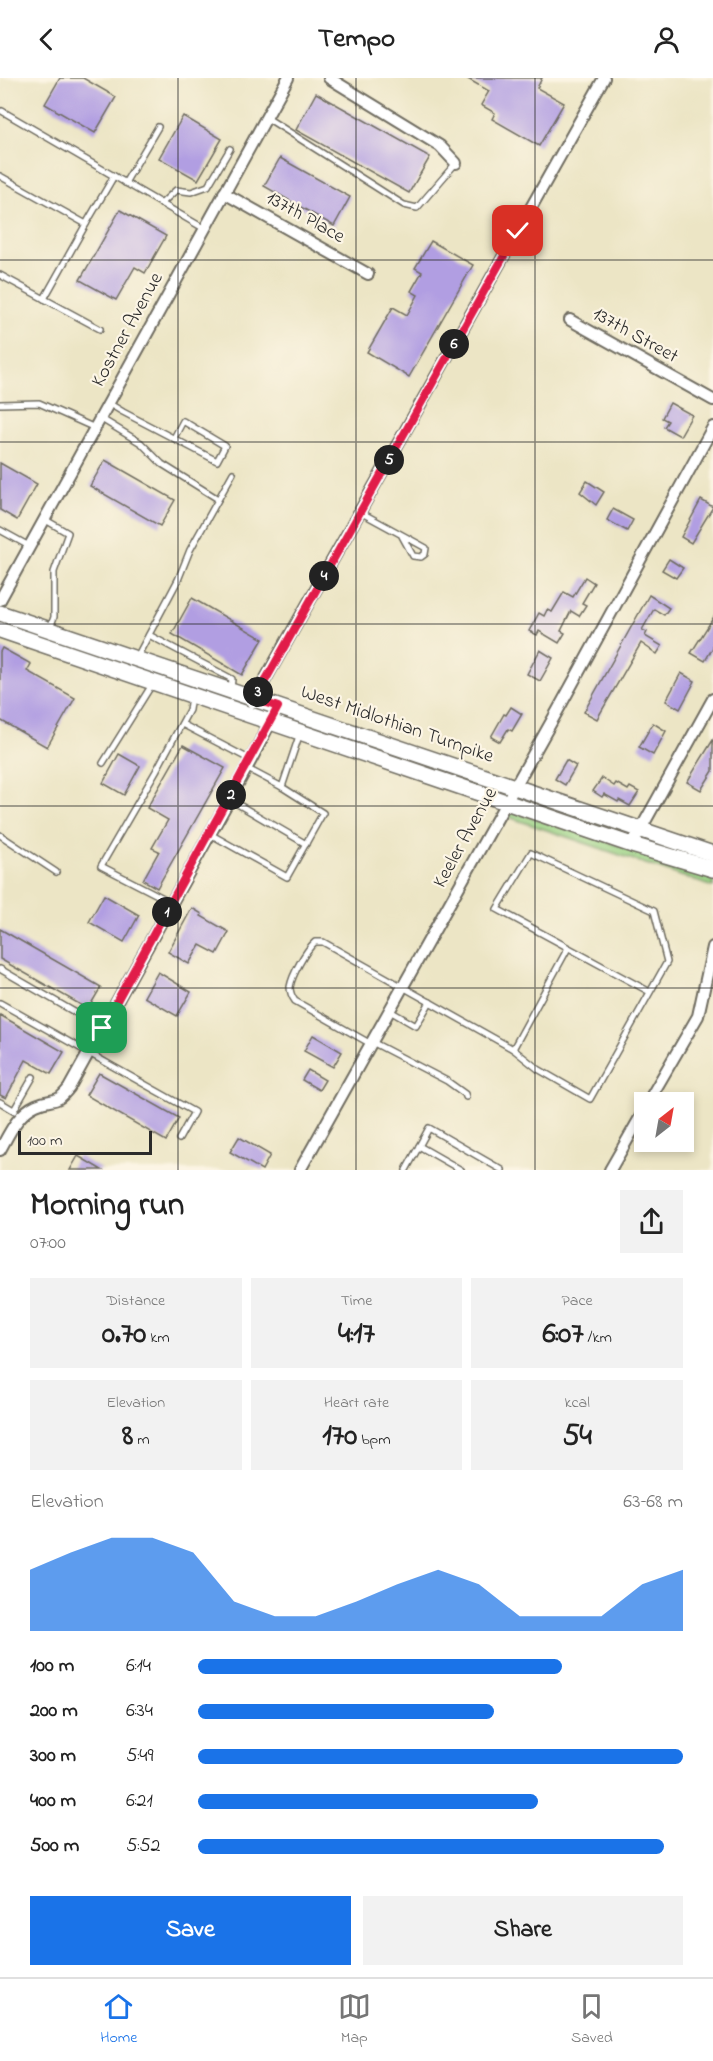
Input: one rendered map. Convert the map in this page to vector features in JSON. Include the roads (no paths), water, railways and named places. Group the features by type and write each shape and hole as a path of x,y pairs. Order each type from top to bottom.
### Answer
{"main road":[{"name":"West Midlothian Turnpike","path":"0,613 278,707 511,794 632,845 713,868"},
{"name":"West Midlothian Turnpike","path":"0,630 301,731 640,830 713,854"}],"street":[{"name":"Kostner Avenue","path":"0,600 288,78"},
{"path":"329,78 440,146 456,163"},
{"path":"247,713 604,78"},
{"name":"137th Place","path":"224,193 368,274"},
{"name":"137th Street","path":"570,320 713,400"},
{"name":"Keeler Avenue","path":"300,1170 713,428"},
{"path":"632,845 713,699"},
{"path":"0,1150 18,1112 60,1099 249,764 278,707"},
{"path":"654,1092 698,1016 713,947"},
{"path":"610,1170 634,1127"}],"lane":[{"path":"2,111 205,229"},
{"path":"266,118 404,205 417,208 456,163"},
{"path":"125,183 158,127"},
{"path":"161,204 176,190 190,192 208,186 230,149"},
{"path":"0,176 86,224"},
{"path":"45,299 114,176"},
{"path":"0,275 100,329"},
{"path":"0,404 39,403 97,423 141,443 162,464 218,499"},
{"path":"108,403 217,461 225,446 183,421 174,438"},
{"path":"136,659 178,580 190,550 233,473"},
{"path":"360,512 426,548 423,556 417,558 411,555 402,536"},
{"path":"44,519 69,533 54,572 54,617 50,629"},
{"path":"0,530 30,546"},
{"path":"149,635 232,679 231,691"},
{"path":"103,763 154,681"},
{"path":"172,902 101,866 182,724 189,710 191,694"},
{"path":"182,724 324,813 287,877 210,834"},
{"path":"282,787 301,731"},
{"path":"229,799 306,844"},
{"path":"0,835 56,872"},
{"path":"466,1097 447,1081 295,1001 290,985 307,949 315,942 323,942 513,1049 538,1069 590,1099 650,992 666,962 654,912 531,853 497,909 650,992"},
{"path":"513,1049 568,948"},
{"path":"0,969 102,1028"},
{"path":"390,1011 416,1026 430,1002"},
{"path":"0,1003 194,1112 179,1139"},
{"path":"0,1102 18,1112 33,1077"},
{"path":"406,1170 429,1128 502,1170"},
{"path":"419,1146 461,1170"}]}
